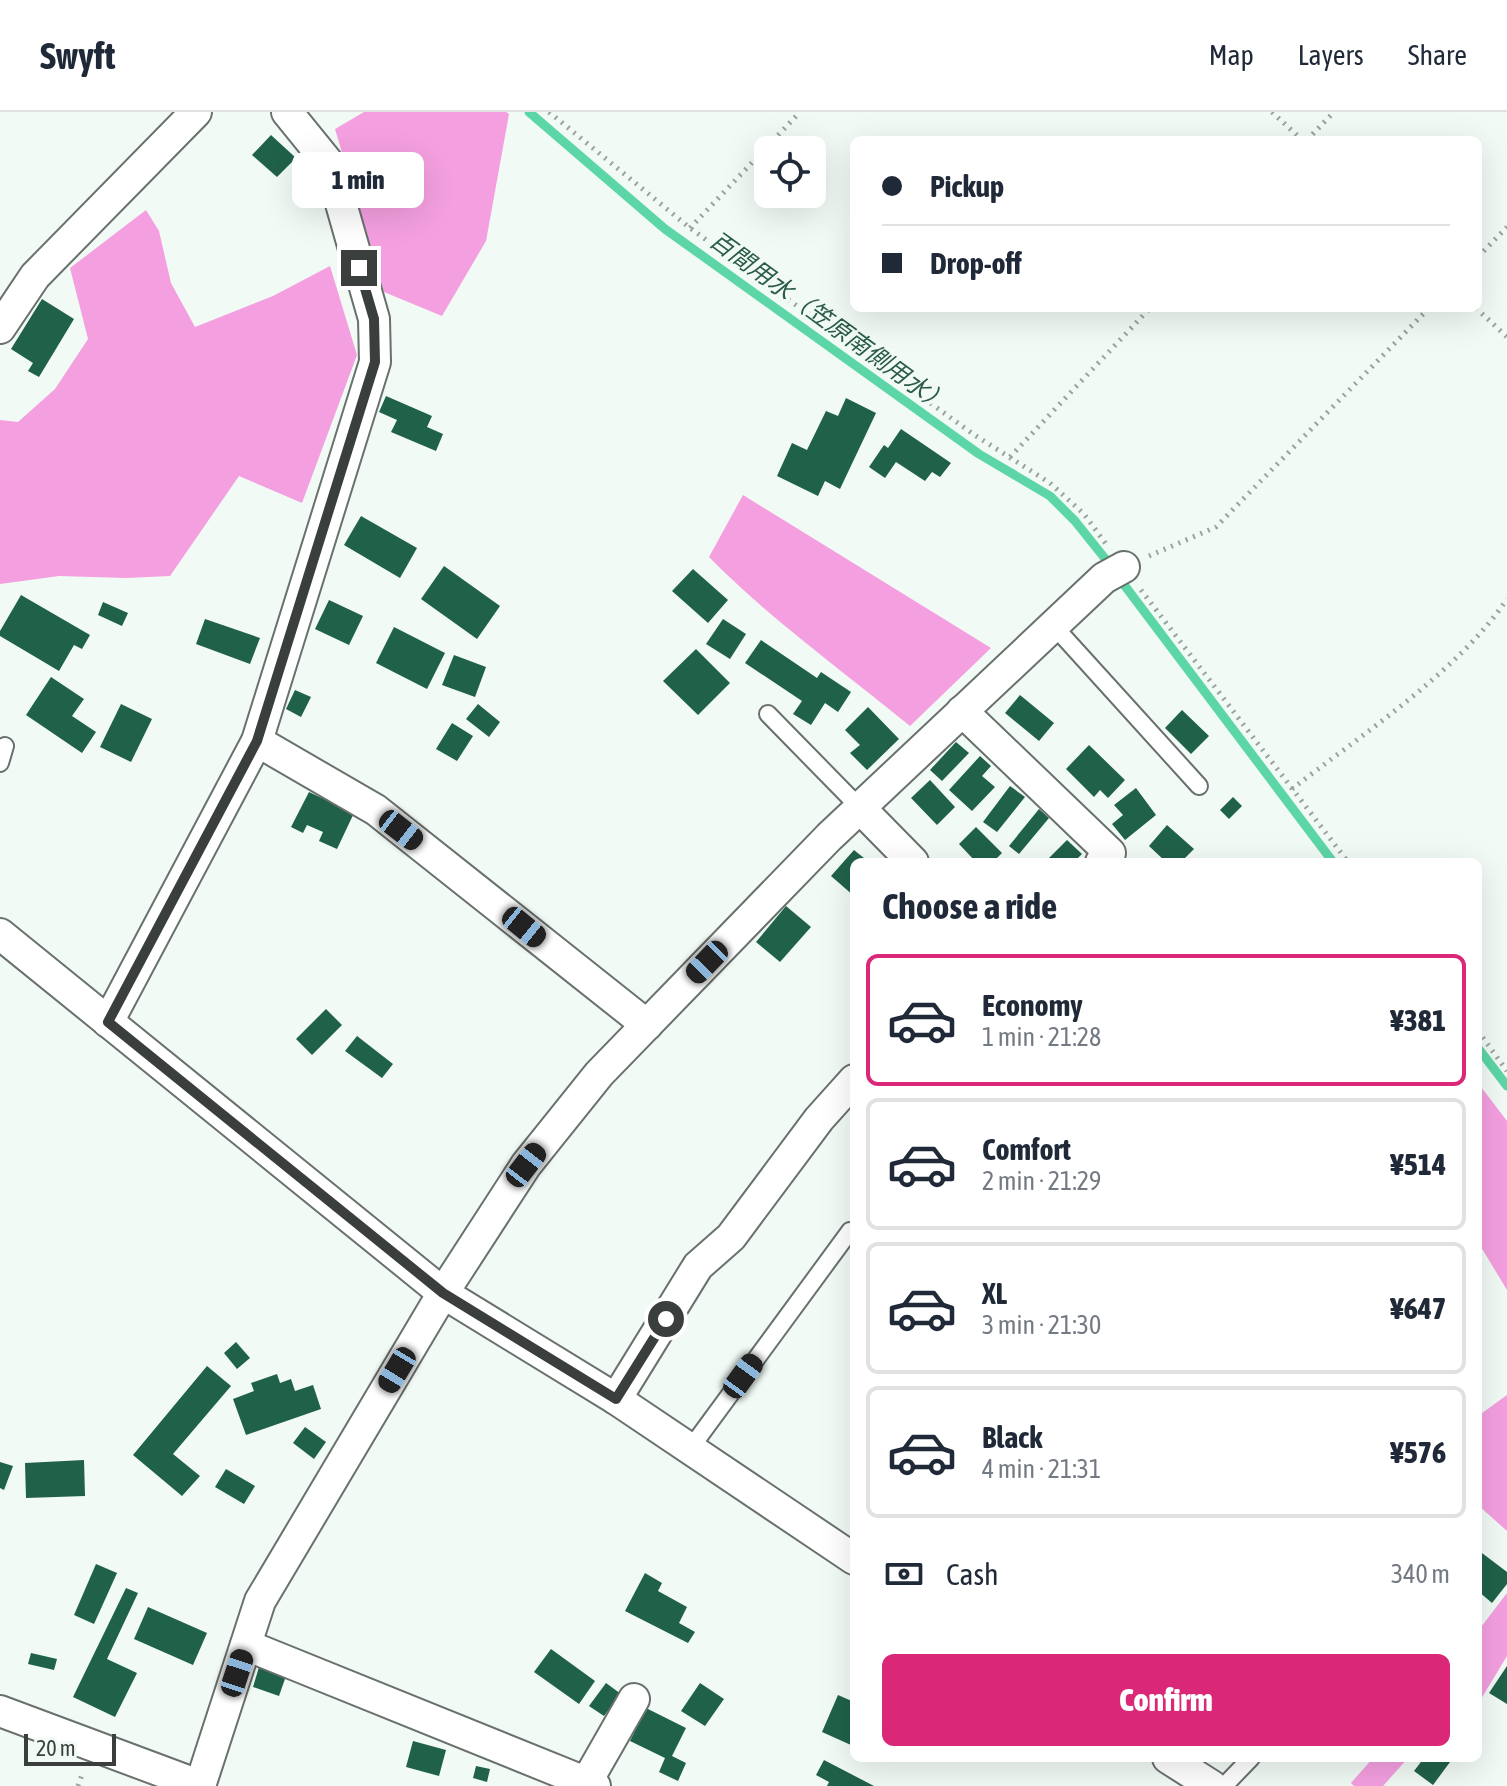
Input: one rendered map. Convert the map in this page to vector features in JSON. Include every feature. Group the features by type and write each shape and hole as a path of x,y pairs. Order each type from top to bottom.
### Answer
{"street":[{"path":"0,328 35,276 196,112"},
{"path":"108,1022 257,741 375,362 374,319 330,165 287,112"},
{"path":"0,1711 200,1786 260,1601 443,1293 526,1165 599,1074 860,808 1104,578 1124,567"},
{"path":"962,711 1110,853 1105,858"},
{"path":"257,741 376,810 647,1025"},
{"path":"860,808 909,858"},
{"path":"0,934 443,1293 616,1399 850,1556"},
{"path":"616,1399 698,1266 731,1237 819,1119 850,1084"},
{"path":"246,1645 590,1784 634,1699"},
{"path":"1174,1762 1212,1786"}],"lane":[{"path":"1053,625 1199,786"},
{"path":"768,714 860,808"},
{"path":"690,1449 850,1231"},
{"path":"1224,1786 1247,1762"}],"path":[{"path":"549,112 690,228 973,434 1050,483 1084,514 1345,858"},
{"path":"690,228 800,112"},
{"path":"1272,112 1299,136"},
{"path":"1308,136 1334,112"},
{"path":"1482,253 1507,227"},
{"path":"1010,457 1146,312"},
{"path":"1124,567 1216,527 1425,312"},
{"path":"1480,312 1507,337"},
{"path":"1292,789 1439,673 1494,619 1507,599"},
{"path":"1482,1037 1507,1071"}],"shaded area":[{"path":"364,112 509,114 486,241 442,316 384,292 335,129"},
{"path":"146,210 159,231 171,283 195,327 273,296 330,266 357,355 302,503 239,476 170,576 59,576 0,584 0,420 18,422 55,389 88,339 70,268"},
{"path":"743,495 991,648 910,726 782,623 709,557"},
{"path":"1482,1088 1507,1121 1507,1290 1482,1249"},
{"path":"1507,1395 1507,1531 1482,1509 1482,1413"},
{"path":"1507,1593 1507,1656 1482,1697 1482,1626"},
{"path":"1369,1762 1404,1762 1383,1786 1354,1786 1351,1783"}],"building":[{"path":"271,135 296,158 277,177 252,155"},
{"path":"42,299 74,319 39,377 28,371 33,363 11,349"},
{"path":"386,396 432,416 427,427 443,434 436,451 391,432 397,420 379,412"},
{"path":"846,398 876,413 840,489 825,481 818,496 777,476 792,443 807,450 826,411 838,416"},
{"path":"901,429 951,463 940,477 932,472 925,481 896,462 885,478 869,467 884,445 888,448"},
{"path":"361,516 417,548 400,578 344,545"},
{"path":"444,566 500,606 477,639 421,599"},
{"path":"693,569 728,600 708,623 672,591"},
{"path":"21,595 90,635 82,649 74,645 59,671 0,636"},
{"path":"329,600 363,616 349,645 315,629"},
{"path":"103,602 128,613 122,626 98,615"},
{"path":"205,619 260,638 250,664 196,644"},
{"path":"723,619 746,634 730,659 706,644"},
{"path":"394,627 445,653 427,689 376,663"},
{"path":"761,640 817,678 821,672 851,692 838,712 825,703 811,725 793,714 802,701 745,663"},
{"path":"696,649 730,683 698,715 663,681"},
{"path":"454,655 486,667 475,697 442,685"},
{"path":"51,677 84,699 72,716 96,732 82,753 26,715"},
{"path":"295,690 311,697 301,717 286,709"},
{"path":"1020,695 1054,723 1039,741 1005,713"},
{"path":"121,704 152,719 131,762 100,747"},
{"path":"478,704 500,722 489,737 466,719"},
{"path":"868,707 899,739 867,770 850,753 860,745 845,730"},
{"path":"1182,710 1209,736 1191,754 1165,728"},
{"path":"452,723 473,736 457,761 436,749"},
{"path":"956,742 969,753 942,781 930,770"},
{"path":"1089,745 1125,780 1108,798 1100,790 1094,797 1066,769"},
{"path":"980,756 991,766 982,776 995,787 972,811 949,790"},
{"path":"930,780 955,807 937,825 911,798"},
{"path":"1010,786 1025,797 997,832 983,822"},
{"path":"1136,788 1156,815 1125,840 1112,824 1123,815 1114,805"},
{"path":"309,792 354,813 337,849 319,841 323,832 307,825 303,833 291,827"},
{"path":"1233,797 1242,806 1229,819 1220,810"},
{"path":"1039,809 1049,818 1019,854 1009,846"},
{"path":"1167,825 1194,849 1185,858 1162,858 1149,846"},
{"path":"976,827 1002,853 997,858 972,858 959,844"},
{"path":"1067,840 1082,854 1078,858 1049,858"},
{"path":"854,850 864,858 850,858 850,893 831,876"},
{"path":"786,906 811,927 780,962 756,942"},
{"path":"326,1009 342,1025 312,1055 296,1039"},
{"path":"357,1036 393,1064 382,1078 345,1051"},
{"path":"236,1342 250,1358 237,1369 224,1353"},
{"path":"207,1366 231,1386 173,1454 200,1476 182,1496 133,1455"},
{"path":"277,1374 280,1383 291,1379 295,1391 313,1385 321,1409 246,1435 233,1399 254,1391 251,1383"},
{"path":"305,1427 326,1442 314,1459 293,1443"},
{"path":"84,1460 85,1496 26,1498 25,1463"},
{"path":"0,1462 13,1466 4,1490 0,1488"},
{"path":"226,1469 255,1486 244,1504 215,1487"},
{"path":"1482,1553 1507,1572 1507,1584 1492,1603 1482,1594"},
{"path":"96,1564 117,1573 94,1624 74,1615"},
{"path":"645,1573 662,1583 658,1591 687,1607 679,1623 695,1632 688,1643 625,1611"},
{"path":"126,1588 138,1593 107,1659 137,1673 115,1717 73,1697"},
{"path":"148,1607 207,1633 193,1665 134,1639"},
{"path":"551,1649 595,1681 579,1704 534,1672"},
{"path":"31,1653 57,1659 54,1670 28,1664"},
{"path":"1507,1666 1507,1704 1489,1693"},
{"path":"259,1667 286,1676 279,1696 253,1687"},
{"path":"606,1683 621,1694 604,1716 589,1706"},
{"path":"700,1683 724,1699 705,1726 681,1711"},
{"path":"838,1695 850,1700 850,1745 822,1732"},
{"path":"646,1708 686,1728 672,1756 686,1763 678,1781 659,1772 665,1758 630,1741"},
{"path":"413,1741 446,1750 439,1776 406,1767"},
{"path":"824,1760 874,1786 827,1786 829,1782 816,1775"},
{"path":"1421,1762 1450,1762 1433,1785 1414,1771"},
{"path":"476,1766 490,1769 487,1782 473,1778"}],"waterway":[{"name":"百間用水（笠原南側用水）","path":"529,112 665,229 979,454 1050,496 1107,561"},
{"name":"百間用水（笠原南側用水）","path":"1122,582 1330,858"},
{"name":"百間用水（笠原南側用水）","path":"1482,1053 1507,1086"}],"route":[{"path":"359,268 374,319 375,362 257,741 108,1022 443,1293 616,1399 666,1319"}]}
